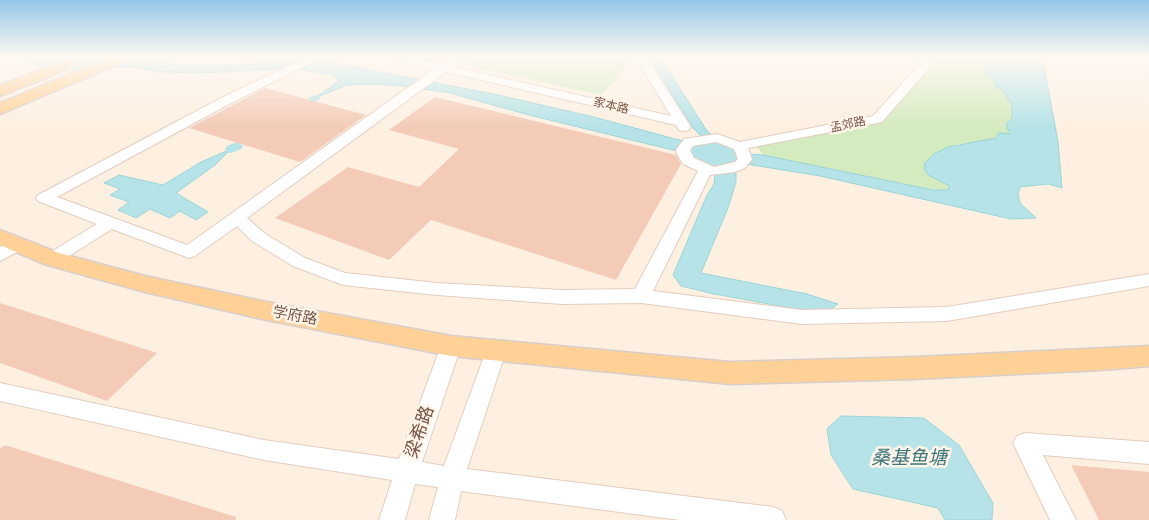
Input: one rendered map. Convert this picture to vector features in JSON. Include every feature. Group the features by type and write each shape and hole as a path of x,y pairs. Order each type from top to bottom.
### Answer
{"main road":[{"path":"0,91 24,81"},
{"path":"0,109 66,81"},
{"name":"学府路","path":"6,246 145,284 451,346 496,351 730,373 915,368 1102,360 1149,356"}],"street":[{"path":"266,81 44,198 189,252 424,81"},
{"name":"家本路","path":"500,81 680,122"},
{"path":"640,296 709,170 688,161 691,144 656,81"},
{"name":"孟郊路","path":"709,170 740,158 877,119 911,81"},
{"path":"691,144 717,138 740,158"},
{"path":"238,217 258,237 299,262 342,279 562,297 640,296 802,317 948,314 1149,280"},
{"path":"52,259 110,223"},
{"name":"梁希路","path":"392,520 407,470 451,346"},
{"path":"442,520 452,478 496,351"},
{"path":"3,396 264,450 452,478 773,520"},
{"path":"1063,520 1025,443 1149,453"}],"green space":[{"path":"539,81 614,81 601,95"},
{"path":"911,81 994,81 996,87 1003,90 1012,105 1012,134 975,143 958,144 934,154 925,163 928,175 951,186 948,190 914,188 763,155 755,144 877,119"}],"water":[{"path":"339,81 427,81 594,117 694,144 701,141 700,135 693,128 664,81 675,81 707,131 737,153 763,155 933,190 948,190 950,186 928,175 924,169 925,163 934,154 948,147 996,138 999,133 1011,134 1007,128 1007,123 1012,118 1012,105 1003,90 996,87 994,81 1047,81 1058,142 1062,188 1048,184 1020,187 1018,194 1020,203 1036,218 1011,219 820,176 734,162 731,164 736,172 736,182 728,208 701,273 807,294 838,304 824,314 714,294 681,286 673,275 706,197 714,184 716,167 704,165 694,160 689,154 529,115 450,93 377,84 347,85 315,98"},
{"path":"231,149 215,165 176,193 208,212 196,220 180,211 170,218 150,209 136,218 118,210 129,202 110,195 120,189 104,183 119,175 163,185 201,162"},
{"name":"桑基鱼塘","path":"841,416 924,418 959,445 993,503 992,520 945,520 938,508 853,489 831,455 827,429"}],"building":[{"path":"265,88 366,115 300,162 189,128"},
{"path":"435,97 676,155 681,164 616,280 431,220 389,260 275,218 348,167 419,187 459,149 389,130"},
{"path":"0,303 157,353 107,401 0,363"},
{"path":"5,445 236,517 236,520 0,520 0,449"},
{"path":"1071,465 1149,472 1149,520 1099,520"}],"waterway":[{"path":"231,149 237,146"}]}
